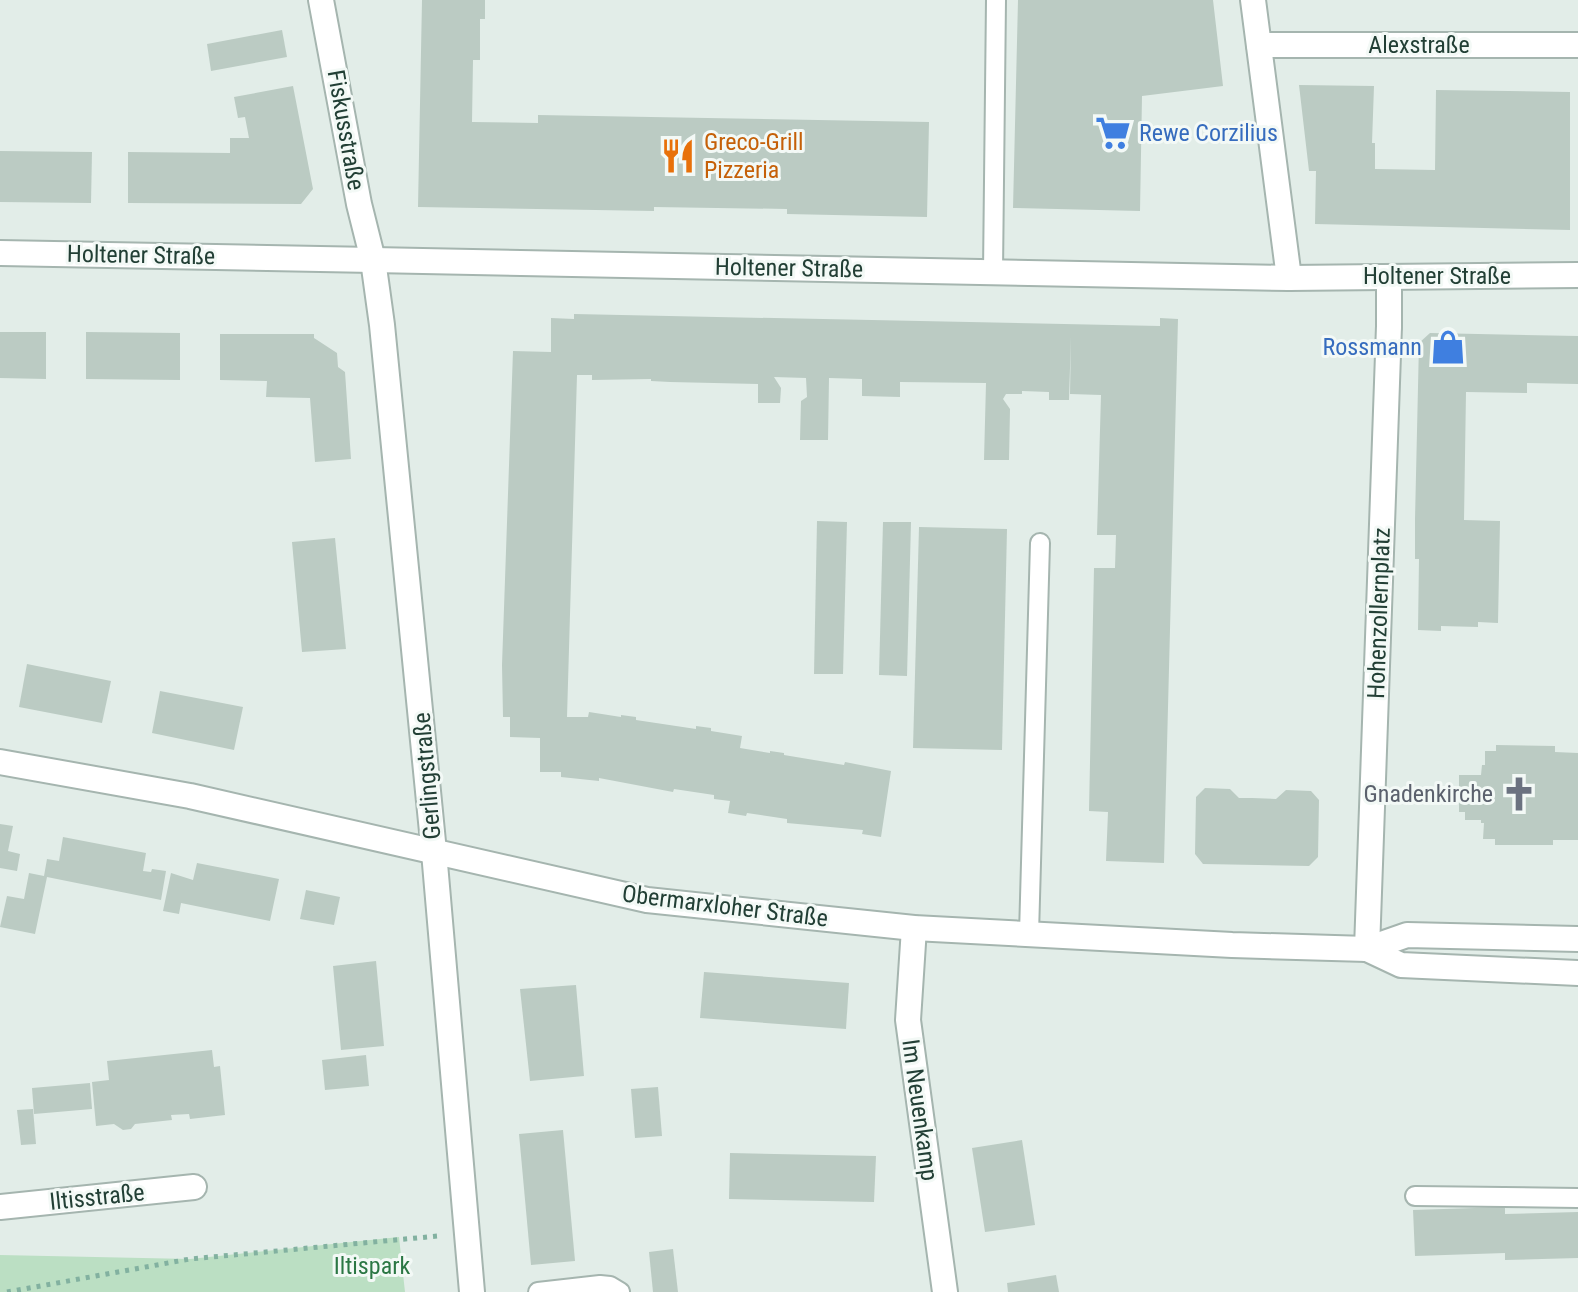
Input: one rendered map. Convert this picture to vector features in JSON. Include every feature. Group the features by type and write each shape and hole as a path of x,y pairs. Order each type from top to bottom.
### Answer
{"street":[{"name":"Fiskusstraße","path":"321,0 359,204 373,260"},
{"path":"1253,0 1289,278"},
{"name":"Alexstraße","path":"1259,45 1578,45"},
{"name":"Holtener Straße","path":"0,253 1289,278 1578,275"},
{"name":"Gerlingstraße","path":"373,260 434,852 472,1292"},
{"name":"Hohenzollernplatz","path":"1367,949 1389,277"},
{"name":"Obermarxloher Straße","path":"0,762 190,796 647,900 914,928 1367,949 1407,935 1578,939"},
{"name":"Im Neuenkamp","path":"914,928 908,1020 945,1292"},
{"name":"Obermarxloher Straße","path":"1367,949 1401,965 1578,973"},
{"name":"Iltisstraße","path":"0,1207 194,1187"}],"lane":[{"path":"993,272 996,0"},
{"path":"1029,934 1040,543"},
{"path":"1415,1196 1578,1198"},
{"path":"538,1292 600,1285 620,1292"}],"path":[{"path":"7,1292 190,1259 466,1233"}],"green space":[{"name":"Iltispark","path":"399,1237 405,1292 0,1292 0,1255 190,1259"}],"building":[{"path":"422,0 485,0 485,19 480,19 480,60 473,60 472,122 538,123 538,115 929,122 927,217 787,214 787,209 654,207 654,211 418,207"},
{"path":"1018,0 1213,0 1223,86 1142,96 1140,211 1013,208"},
{"path":"282,30 287,57 211,71 207,44"},
{"path":"1299,85 1374,86 1372,143 1375,143 1375,169 1435,170 1436,90 1570,92 1570,230 1315,224 1316,171 1309,171"},
{"path":"293,86 313,189 301,204 128,203 128,152 230,153 230,138 249,138 245,117 238,118 234,97"},
{"path":"0,151 92,152 91,203 0,202"},
{"path":"574,314 1160,326 1160,318 1178,319 1164,863 1106,861 1108,812 1089,811 1094,568 1115,568 1116,535 1097,535 1101,395 1070,394 1071,336 1069,400 1049,400 1049,392 1022,391 1022,394 1006,394 1003,399 1010,409 1009,460 984,460 986,383 900,382 900,397 862,396 862,379 829,378 828,440 800,440 801,401 807,397 806,378 774,377 781,388 780,403 758,403 758,384 651,379 592,380 592,375 577,375 567,717 588,717 589,712 636,717 636,720 696,729 696,726 711,728 711,731 742,736 740,748 891,771 881,837 862,834 863,830 787,823 787,819 728,813 730,801 714,799 714,795 674,789 673,792 599,778 599,781 561,777 561,772 540,772 540,738 510,737 510,717 503,717 502,665 513,351 551,352 551,318 574,319"},
{"path":"0,332 46,332 46,379 0,378"},
{"path":"86,332 180,333 180,380 86,379"},
{"path":"1430,333 1578,336 1578,384 1527,383 1527,393 1466,392 1464,520 1500,521 1498,623 1478,622 1478,627 1441,626 1441,631 1418,630 1419,559 1415,559 1419,343"},
{"path":"220,334 314,334 314,338 337,353 338,367 345,372 351,459 315,462 310,398 266,397 267,381 220,380"},
{"path":"817,521 847,522 843,674 814,674"},
{"path":"883,522 911,522 907,676 879,675"},
{"path":"919,527 1007,529 1002,750 913,748"},
{"path":"335,538 346,649 302,652 292,542"},
{"path":"27,664 111,681 102,723 19,707"},
{"path":"160,691 243,707 234,750 152,733"},
{"name":"Gnadenkirche","path":"1496,745 1555,746 1555,752 1578,753 1578,840 1553,840 1553,845 1495,845 1495,839 1483,839 1484,823 1481,820 1465,820 1465,812 1459,812 1459,775 1481,775 1485,751 1496,751"},
{"path":"1205,788 1230,789 1239,798 1276,799 1286,790 1311,791 1319,800 1318,857 1309,866 1203,864 1195,854 1196,797"},
{"path":"0,824 13,826 8,851 20,854 17,871 0,868"},
{"path":"63,837 146,853 143,871 166,871 161,900 47,877 35,934 0,927 7,896 24,899 29,873 44,876 47,859 59,861"},
{"path":"197,863 279,879 270,921 181,903 179,914 163,911 171,873 193,880"},
{"path":"306,890 340,897 334,925 300,919"},
{"path":"376,961 384,1046 341,1050 333,966"},
{"path":"704,972 849,983 846,1029 700,1018"},
{"path":"576,985 584,1076 530,1081 520,989"},
{"path":"212,1050 214,1067 220,1066 225,1115 190,1119 189,1114 171,1115 172,1120 135,1124 131,1129 123,1130 114,1124 96,1126 92,1082 109,1080 107,1061"},
{"path":"366,1055 369,1086 325,1090 322,1060"},
{"path":"90,1083 92,1109 34,1114 32,1088"},
{"path":"658,1087 662,1136 635,1138 631,1089"},
{"path":"33,1109 36,1144 21,1145 17,1110"},
{"path":"563,1130 575,1261 531,1265 519,1134"},
{"path":"1022,1140 1035,1225 985,1232 972,1148"},
{"path":"730,1153 876,1156 874,1202 729,1199"},
{"path":"1505,1207 1505,1214 1578,1212 1578,1258 1505,1260 1505,1253 1415,1256 1413,1210"},
{"path":"673,1249 678,1292 653,1292 649,1252"},
{"path":"1056,1275 1059,1292 1008,1292 1007,1283"}],"place":[{"name":"Rewe Corzilius","path":"1113,133"},
{"name":"Greco-Grill Pizzeria","path":"678,156"},
{"name":"Rossmann","path":"1448,347"},
{"name":"Gnadenkirche","path":"1519,794"}]}
